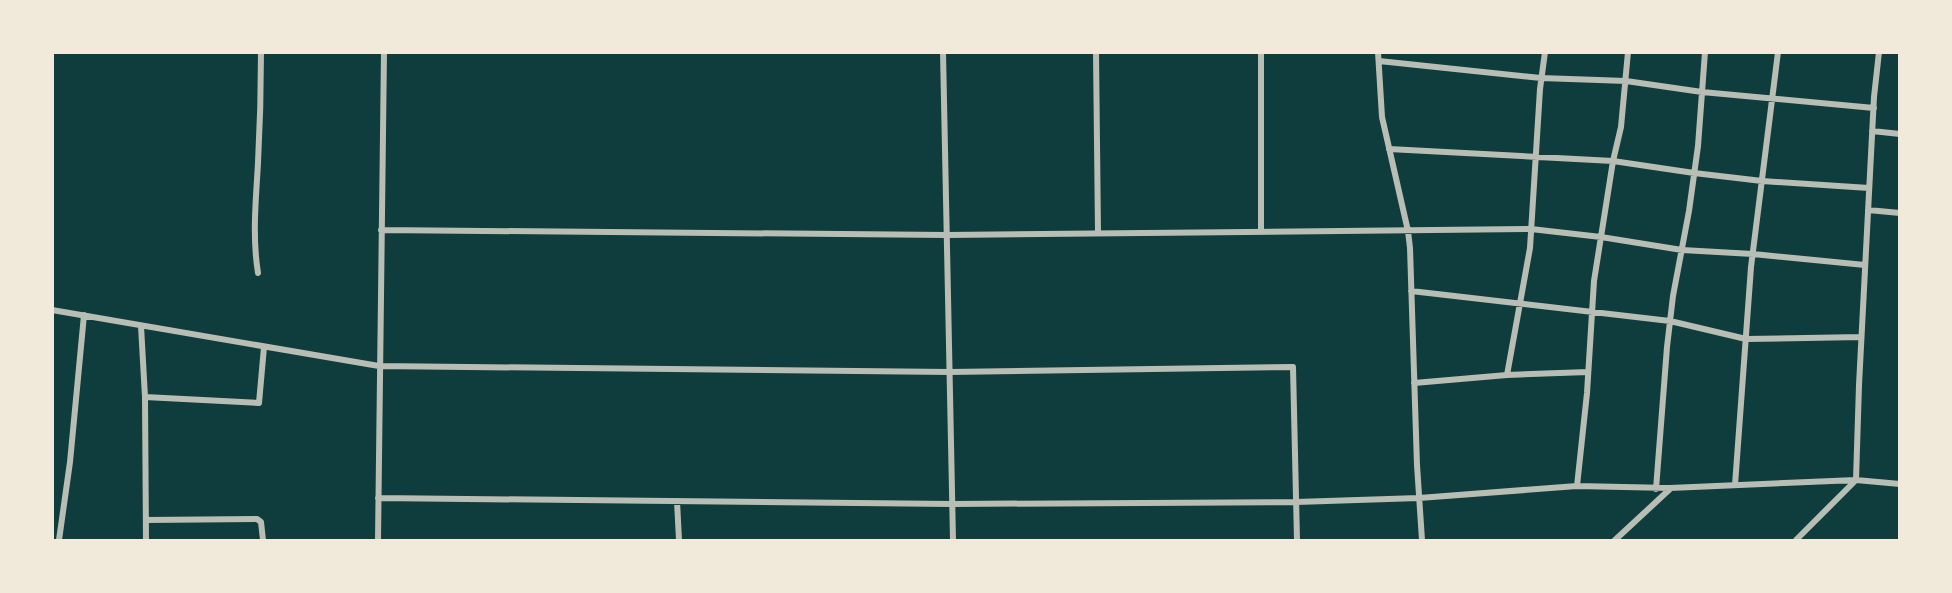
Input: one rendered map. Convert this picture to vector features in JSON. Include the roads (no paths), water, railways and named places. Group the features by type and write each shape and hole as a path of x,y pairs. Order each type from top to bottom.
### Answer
{"street":[{"path":"258,273 255,252 255,211 261,101 261,52"},
{"path":"378,540 384,52"},
{"path":"943,52 953,540"},
{"path":"1096,52 1098,233"},
{"path":"1261,52 1261,232"},
{"path":"1378,52 1382,117 1408,231 1422,540"},
{"path":"1507,375 1530,248 1541,78 1545,52"},
{"path":"1577,486 1594,281 1620,127 1628,52"},
{"path":"1656,489 1670,321 1694,173 1705,52"},
{"path":"1735,485 1753,254 1778,52"},
{"path":"1796,540 1856,480 1872,131 1879,52"},
{"path":"1378,61 1541,78 1626,81 1702,92 1874,108"},
{"path":"1872,131 1899,134"},
{"path":"1389,149 1613,161 1762,181 1869,188"},
{"path":"1868,210 1899,213"},
{"path":"381,230 947,235 1531,229 1682,250 1865,264"},
{"path":"1411,291 1670,321 1746,339 1861,337"},
{"path":"52,310 379,366 950,372 1293,367 1297,540"},
{"path":"57,538 70,462 84,315"},
{"path":"141,326 145,397 146,540"},
{"path":"145,397 259,404 264,347"},
{"path":"1414,383 1507,375 1588,372"},
{"path":"378,498 952,504 1296,502 1419,498 1577,486 1656,489 1856,480 1899,484"},
{"path":"1615,540 1670,488"},
{"path":"677,501 679,540"},
{"path":"146,520 256,519 261,522 263,540"}]}
